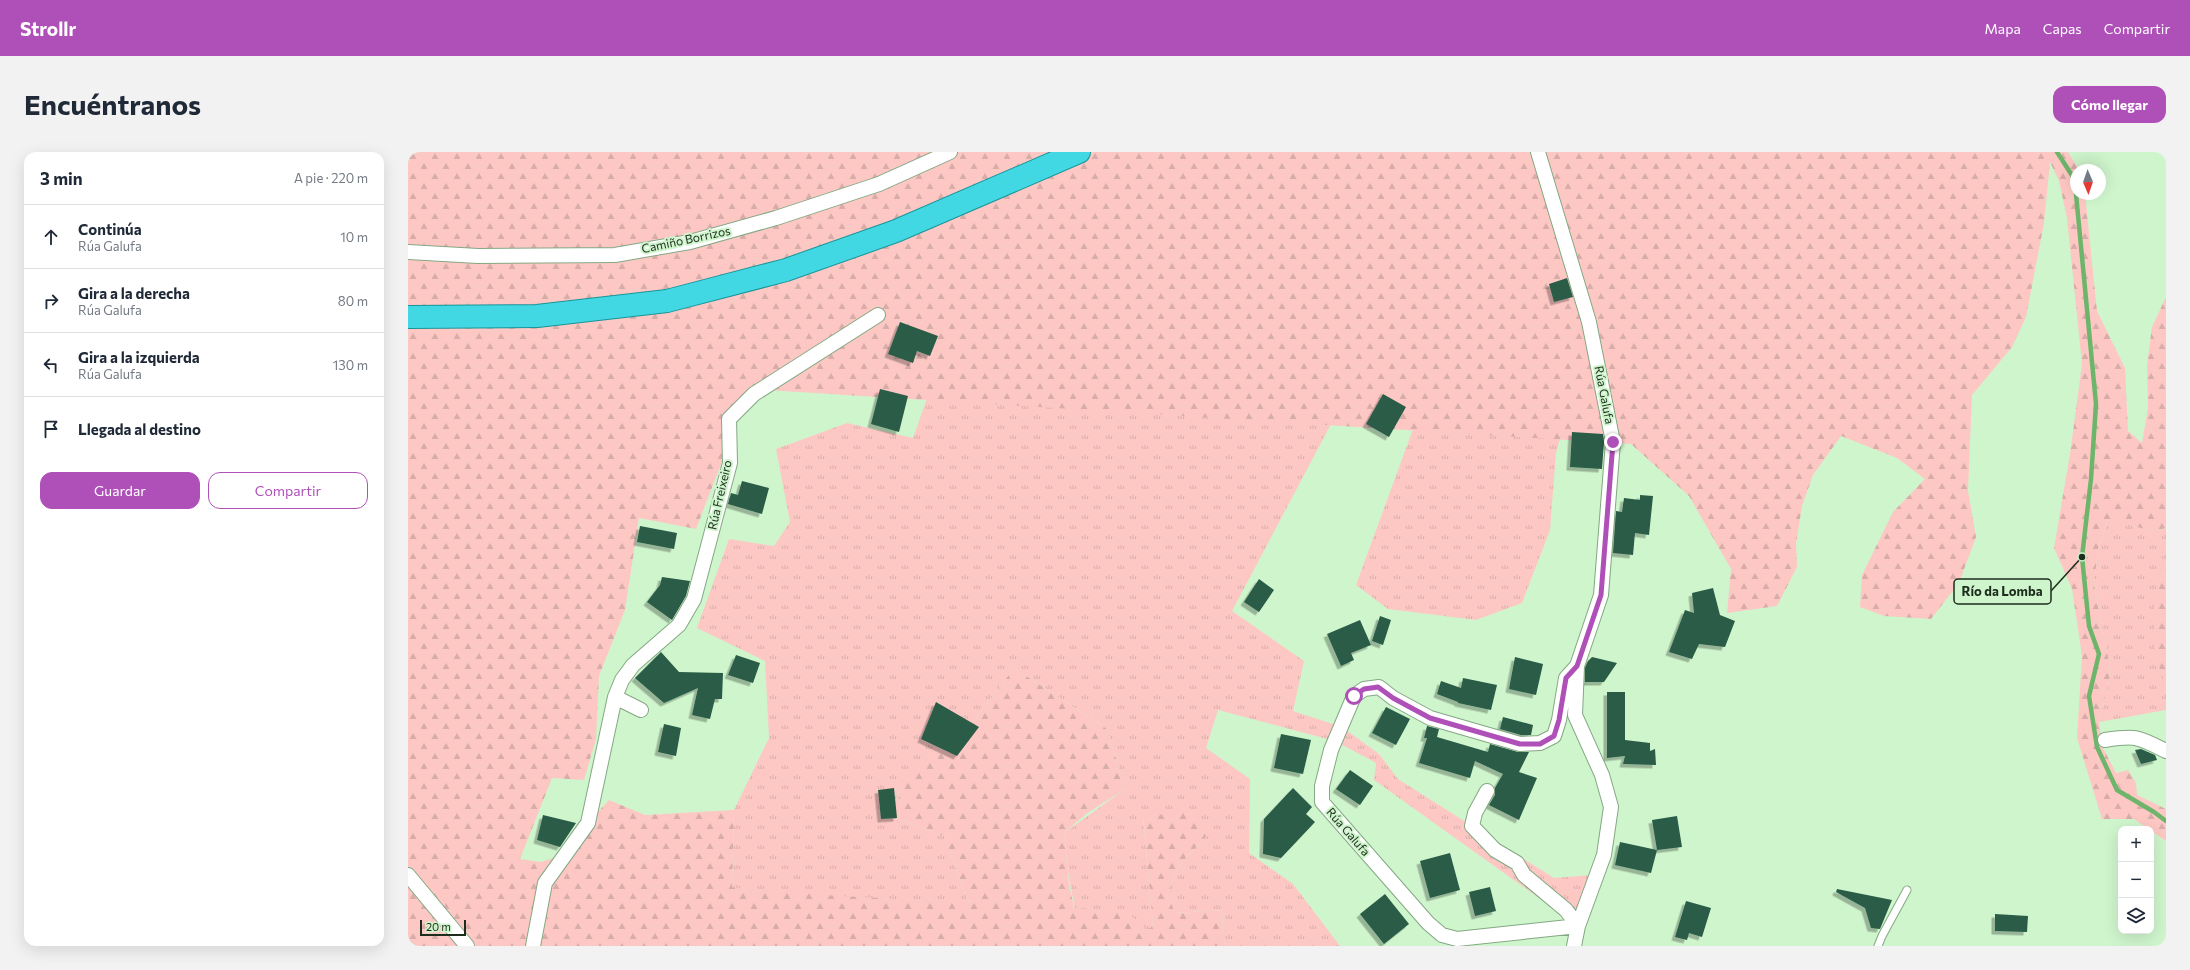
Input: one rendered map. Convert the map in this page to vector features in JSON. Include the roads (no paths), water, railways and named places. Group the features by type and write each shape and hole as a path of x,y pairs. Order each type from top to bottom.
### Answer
{"highway":[{"path":"408,317 537,316 667,301 786,270 896,231 1079,152"}],"street":[{"name":"Camiño Borrizos","path":"408,252 478,256 615,255 690,242 776,218 879,184 950,152"},
{"name":"Rúa Galufa","path":"1538,152 1589,322 1613,442 1601,595 1577,666 1574,714 1602,775 1611,807 1604,855 1578,926 1574,946"},
{"name":"Rúa Freixeiro","path":"533,946 545,883 588,824 615,697 622,680 633,665 680,625 694,599 730,463 729,419 754,394 878,314"},
{"name":"Rúa Galufa","path":"1577,666 1566,678 1559,720 1554,736 1540,744 1520,744 1430,718 1393,698 1378,687 1364,689 1354,696 1332,750 1322,786 1322,802 1428,923 1442,935 1457,939 1578,926"},
{"path":"615,697 641,710"},
{"path":"2105,740 2130,736 2154,743 2166,751"},
{"path":"1487,791 1475,813 1472,826 1495,850 1517,863 1524,875 1566,910 1578,926"},
{"path":"408,875 467,946"}],"lane":[{"path":"1878,946 1907,890"}],"waterway":[{"path":"2057,152 2070,172"},
{"path":"2077,200 2096,404 2091,479 2082,557 2089,626 2099,654 2089,696 2097,747 2117,790 2166,821"}],"place":[{"name":"Río da Lomba","path":"2082,557"}]}
